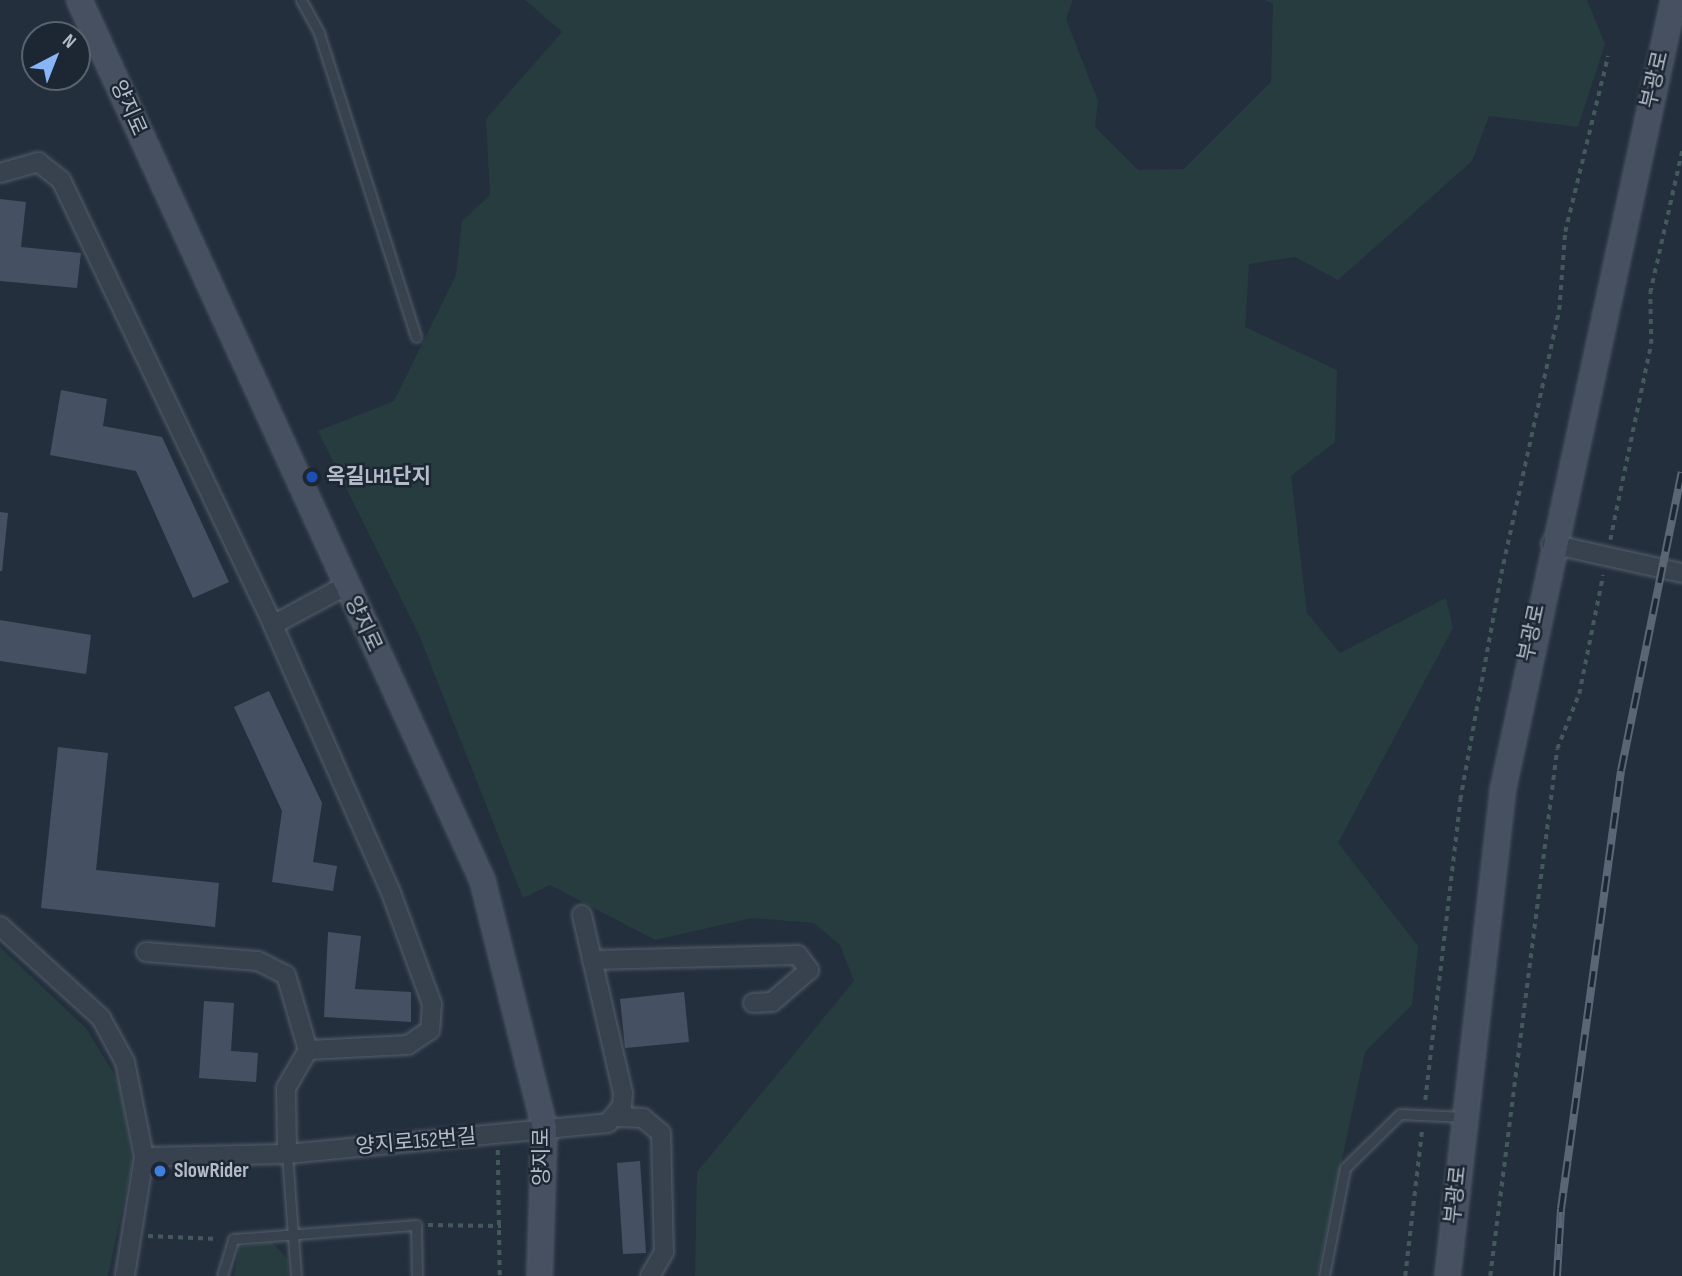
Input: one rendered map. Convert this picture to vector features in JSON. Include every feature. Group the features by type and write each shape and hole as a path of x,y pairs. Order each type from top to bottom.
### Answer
{"street":[{"name":"양지로","path":"79,0 345,586 482,880 544,1126 539,1276"},
{"name":"부광로","path":"1447,1276 1502,791 1551,544 1673,0"},
{"path":"0,173 37,162 61,180 273,625 390,890 432,1004 430,1030 408,1045 309,1050"},
{"path":"1551,544 1607,554 1682,573"},
{"path":"273,625 345,586"},
{"path":"582,915 622,1093 617,1117 643,1118 661,1133 664,1252 650,1276"},
{"path":"0,926 100,1018 125,1062 144,1157 125,1276"},
{"path":"146,952 274,967 293,985 309,1050 286,1088 287,1154"},
{"path":"592,960 798,955 809,970 772,1002 752,1003"},
{"name":"양지로152번길","path":"144,1157 287,1154 496,1134 544,1126 595,1126 617,1117"}],"lane":[{"path":"301,0 319,33 416,337"},
{"path":"1324,1276 1345,1168 1400,1114 1465,1117"},
{"path":"287,1154 295,1232 296,1276"},
{"path":"222,1276 233,1239 295,1232 416,1225 417,1276"}],"path":[{"path":"1405,1276 1460,800 1559,310 1565,232 1608,56"},
{"path":"1490,1276 1557,749 1578,694 1651,344 1650,293 1682,151"},
{"path":"496,1134 502,1226 500,1276"},
{"path":"416,1225 502,1226"},
{"path":"132,1236 233,1239"}],"green space":[{"path":"525,0 1073,0 1066,19 1098,101 1095,127 1138,170 1184,169 1271,82 1273,4 1265,0 1587,0 1605,44 1578,127 1489,116 1472,161 1338,280 1295,257 1249,264 1245,327 1337,370 1335,442 1291,476 1307,613 1340,653 1446,598 1453,628 1338,843 1418,946 1412,1005 1365,1052 1317,1276 695,1276 697,1172 854,981 840,945 814,923 752,918 655,940 550,885 523,898 419,635 318,431 394,401 456,275 462,221 490,195 486,119 562,32"},
{"path":"0,947 86,1028 119,1082 132,1164 108,1276 0,1276"},
{"path":"272,1242 288,1260 288,1276 234,1276 239,1247"}],"building":[{"path":"0,199 26,202 21,247 81,253 77,288 0,281"},
{"path":"61,390 107,399 103,426 162,437 229,582 193,598 136,471 50,455"},
{"path":"0,512 8,513 2,571 0,571"},
{"path":"0,620 91,635 86,674 0,661"},
{"path":"269,691 322,803 313,862 337,866 333,891 272,882 282,811 234,707"},
{"path":"58,747 108,753 96,870 219,883 215,927 41,908"},
{"path":"328,932 361,936 355,989 411,992 411,1022 324,1017"},
{"path":"684,992 689,1042 625,1048 620,999"},
{"path":"204,1001 234,1003 231,1051 258,1053 256,1082 199,1078"},
{"path":"640,1161 646,1253 623,1254 617,1163"}],"railway":[{"path":"1557,1276 1561,1209 1621,771 1682,472"}],"place":[{"name":"옥길LH1단지","path":"312,477"},
{"name":"SlowRider","path":"160,1171"}]}
